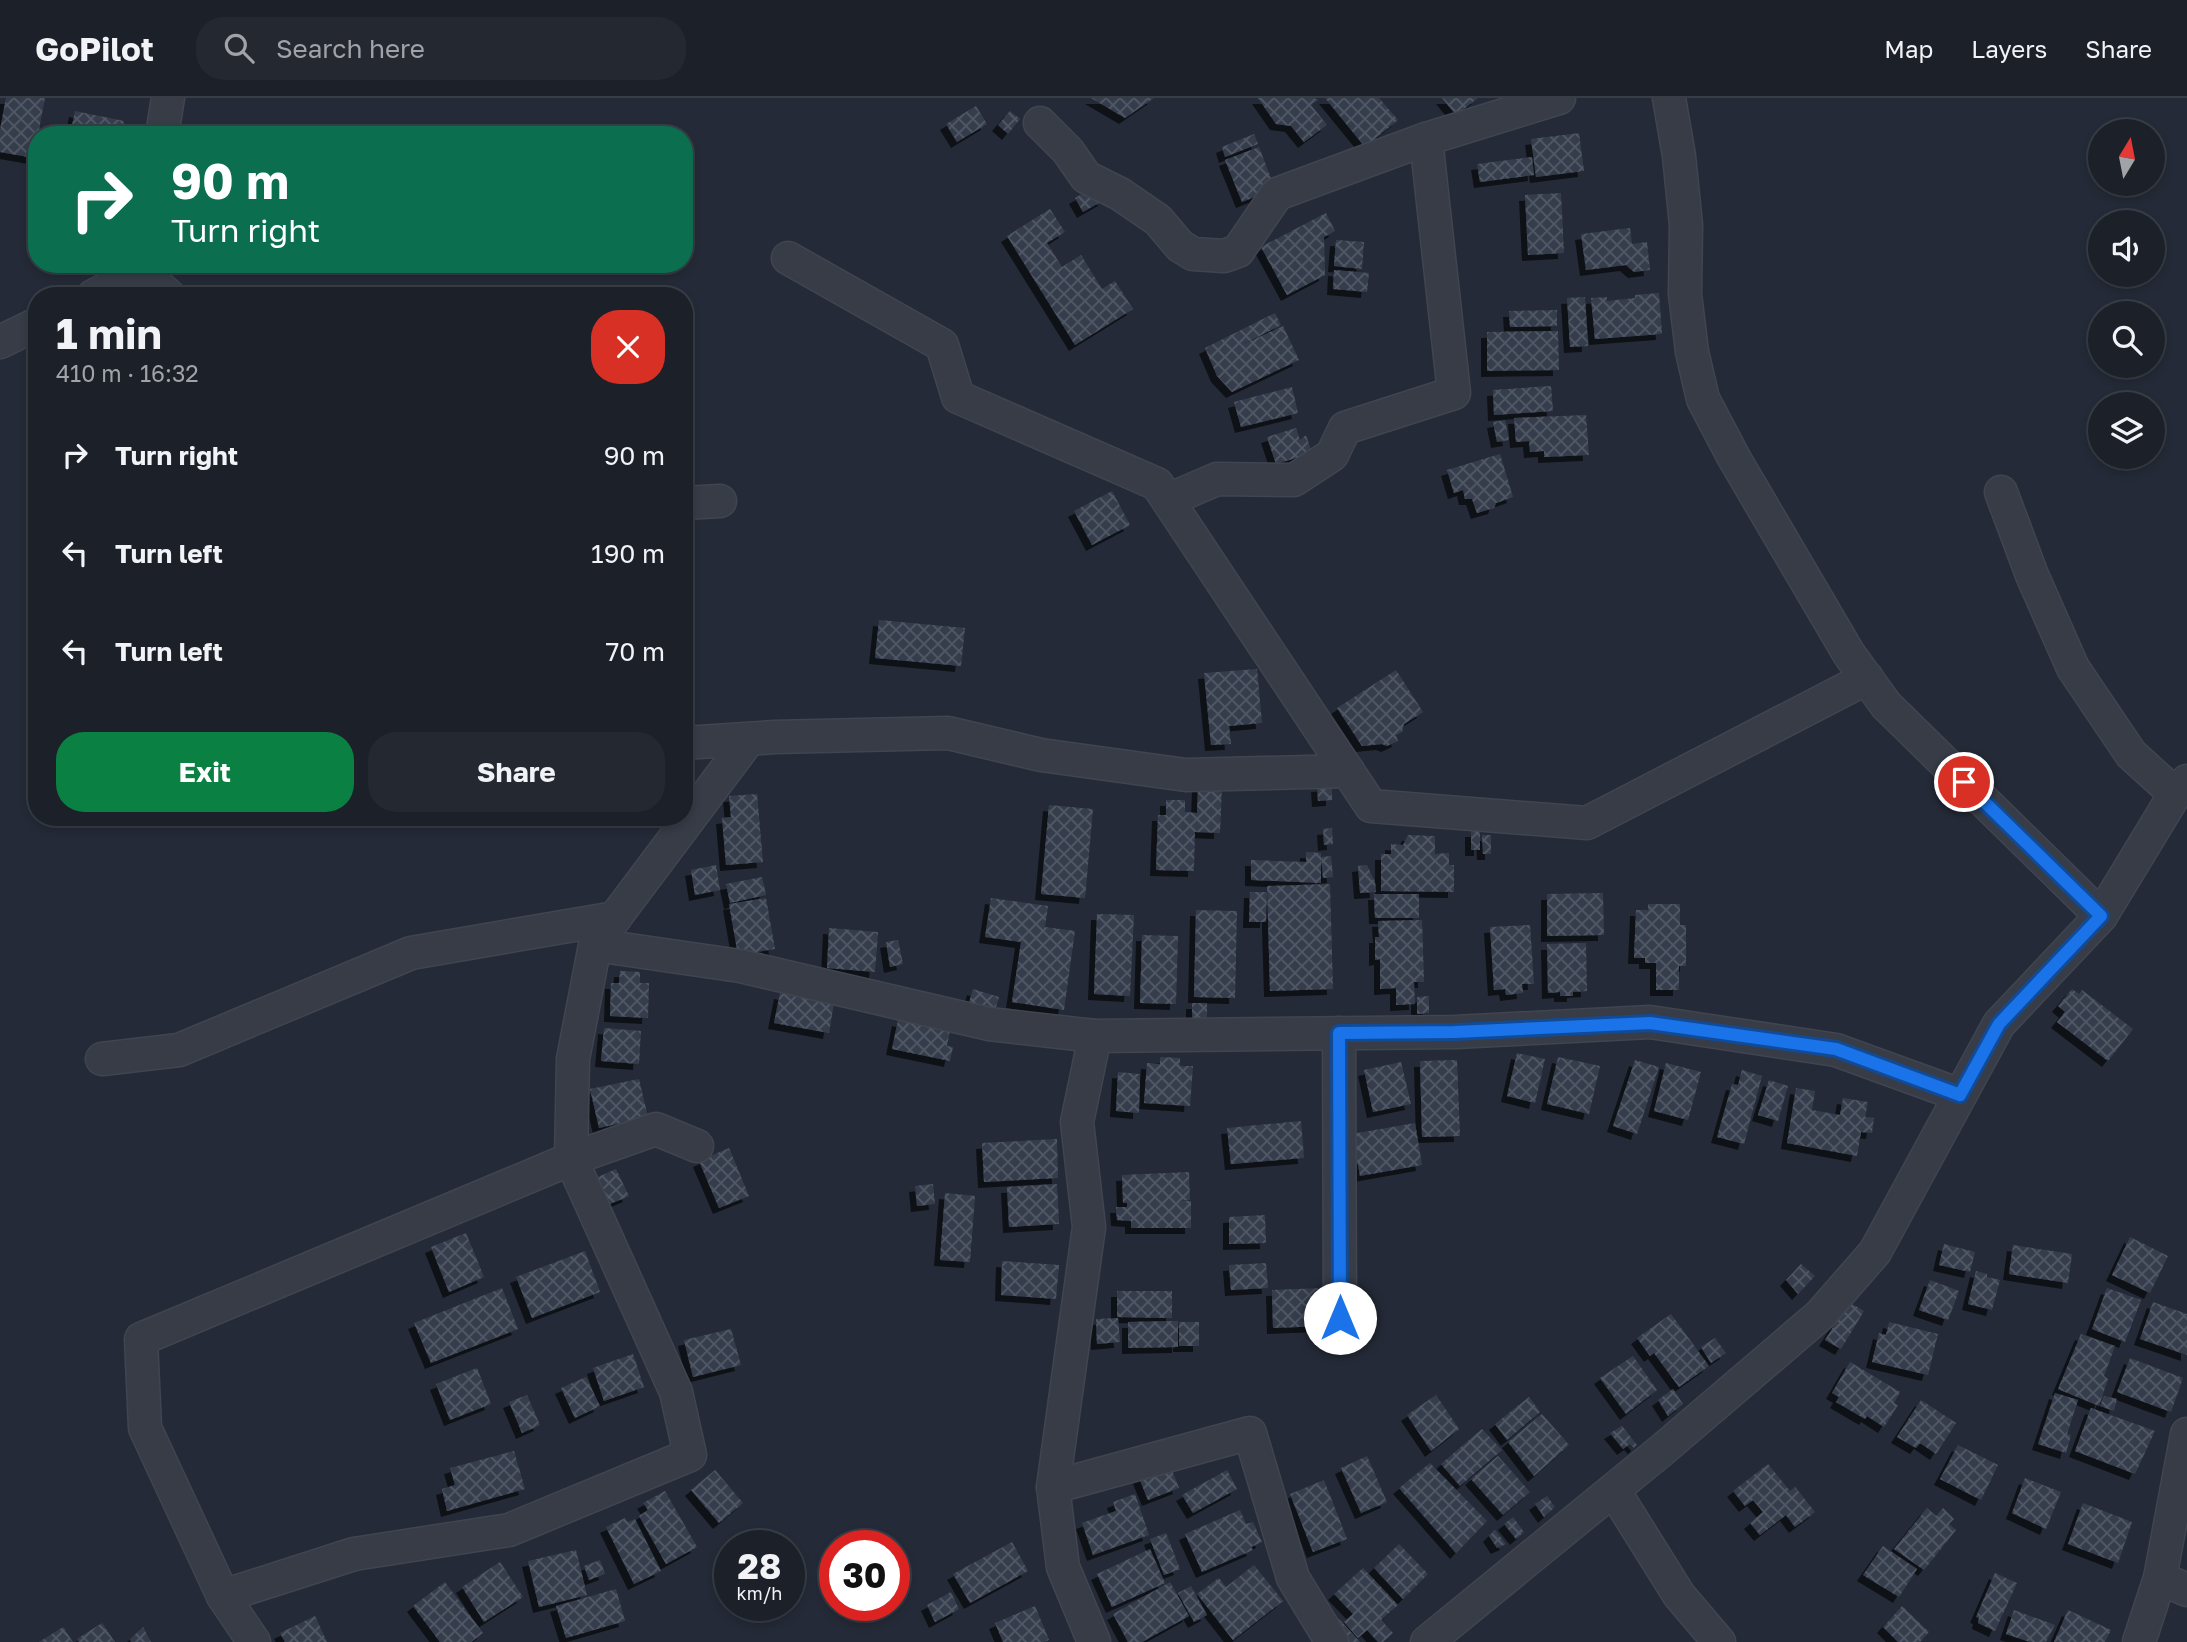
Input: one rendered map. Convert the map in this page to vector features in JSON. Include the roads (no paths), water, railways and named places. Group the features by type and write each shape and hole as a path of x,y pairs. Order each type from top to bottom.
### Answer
{"street":[{"path":"163,126 168,98"},
{"path":"1040,123 1068,151 1086,177 1120,194 1158,220 1180,246 1193,254 1207,257 1224,256 1238,251 1277,194 1426,139 1559,98"},
{"path":"1669,98 1679,156 1684,211 1685,294 1692,352 1703,399 1777,534 1849,654 1886,705 2101,916"},
{"path":"1168,500 1217,479 1294,480 1332,454 1345,428 1454,393 1426,139"},
{"path":"788,258 942,345 958,397 1157,484 1371,806 1587,823 1867,678"},
{"path":"109,287 133,273"},
{"path":"147,273 160,287"},
{"path":"0,342 28,328"},
{"path":"1427,1642 1614,1491 1820,1315 1875,1252 1999,1024 2101,916 2181,788 2131,754 2073,668 2032,575 2001,492"},
{"path":"693,502 720,501"},
{"path":"693,742 948,733 1041,755 1186,775 1348,771"},
{"path":"693,814 749,739"},
{"path":"223,1596 354,1553 509,1530 690,1455 676,1392 571,1158 573,1059 595,945 684,826"},
{"path":"102,1059 179,1051 411,953 615,918"},
{"path":"595,945 740,965 989,1024 1095,1036 1455,1032 1650,1023 1836,1049 1960,1095"},
{"path":"1339,1033 1340,1318"},
{"path":"1094,1642 1063,1567 1053,1487 1089,1227 1077,1122 1095,1036"},
{"path":"254,1642 223,1596 145,1428 141,1339 571,1158 656,1129 697,1146"},
{"path":"1053,1487 1250,1433 1293,1578 1332,1642"},
{"path":"2139,1642 2174,1584 2187,1434"},
{"path":"1614,1491 1679,1595 1719,1642"}]}
